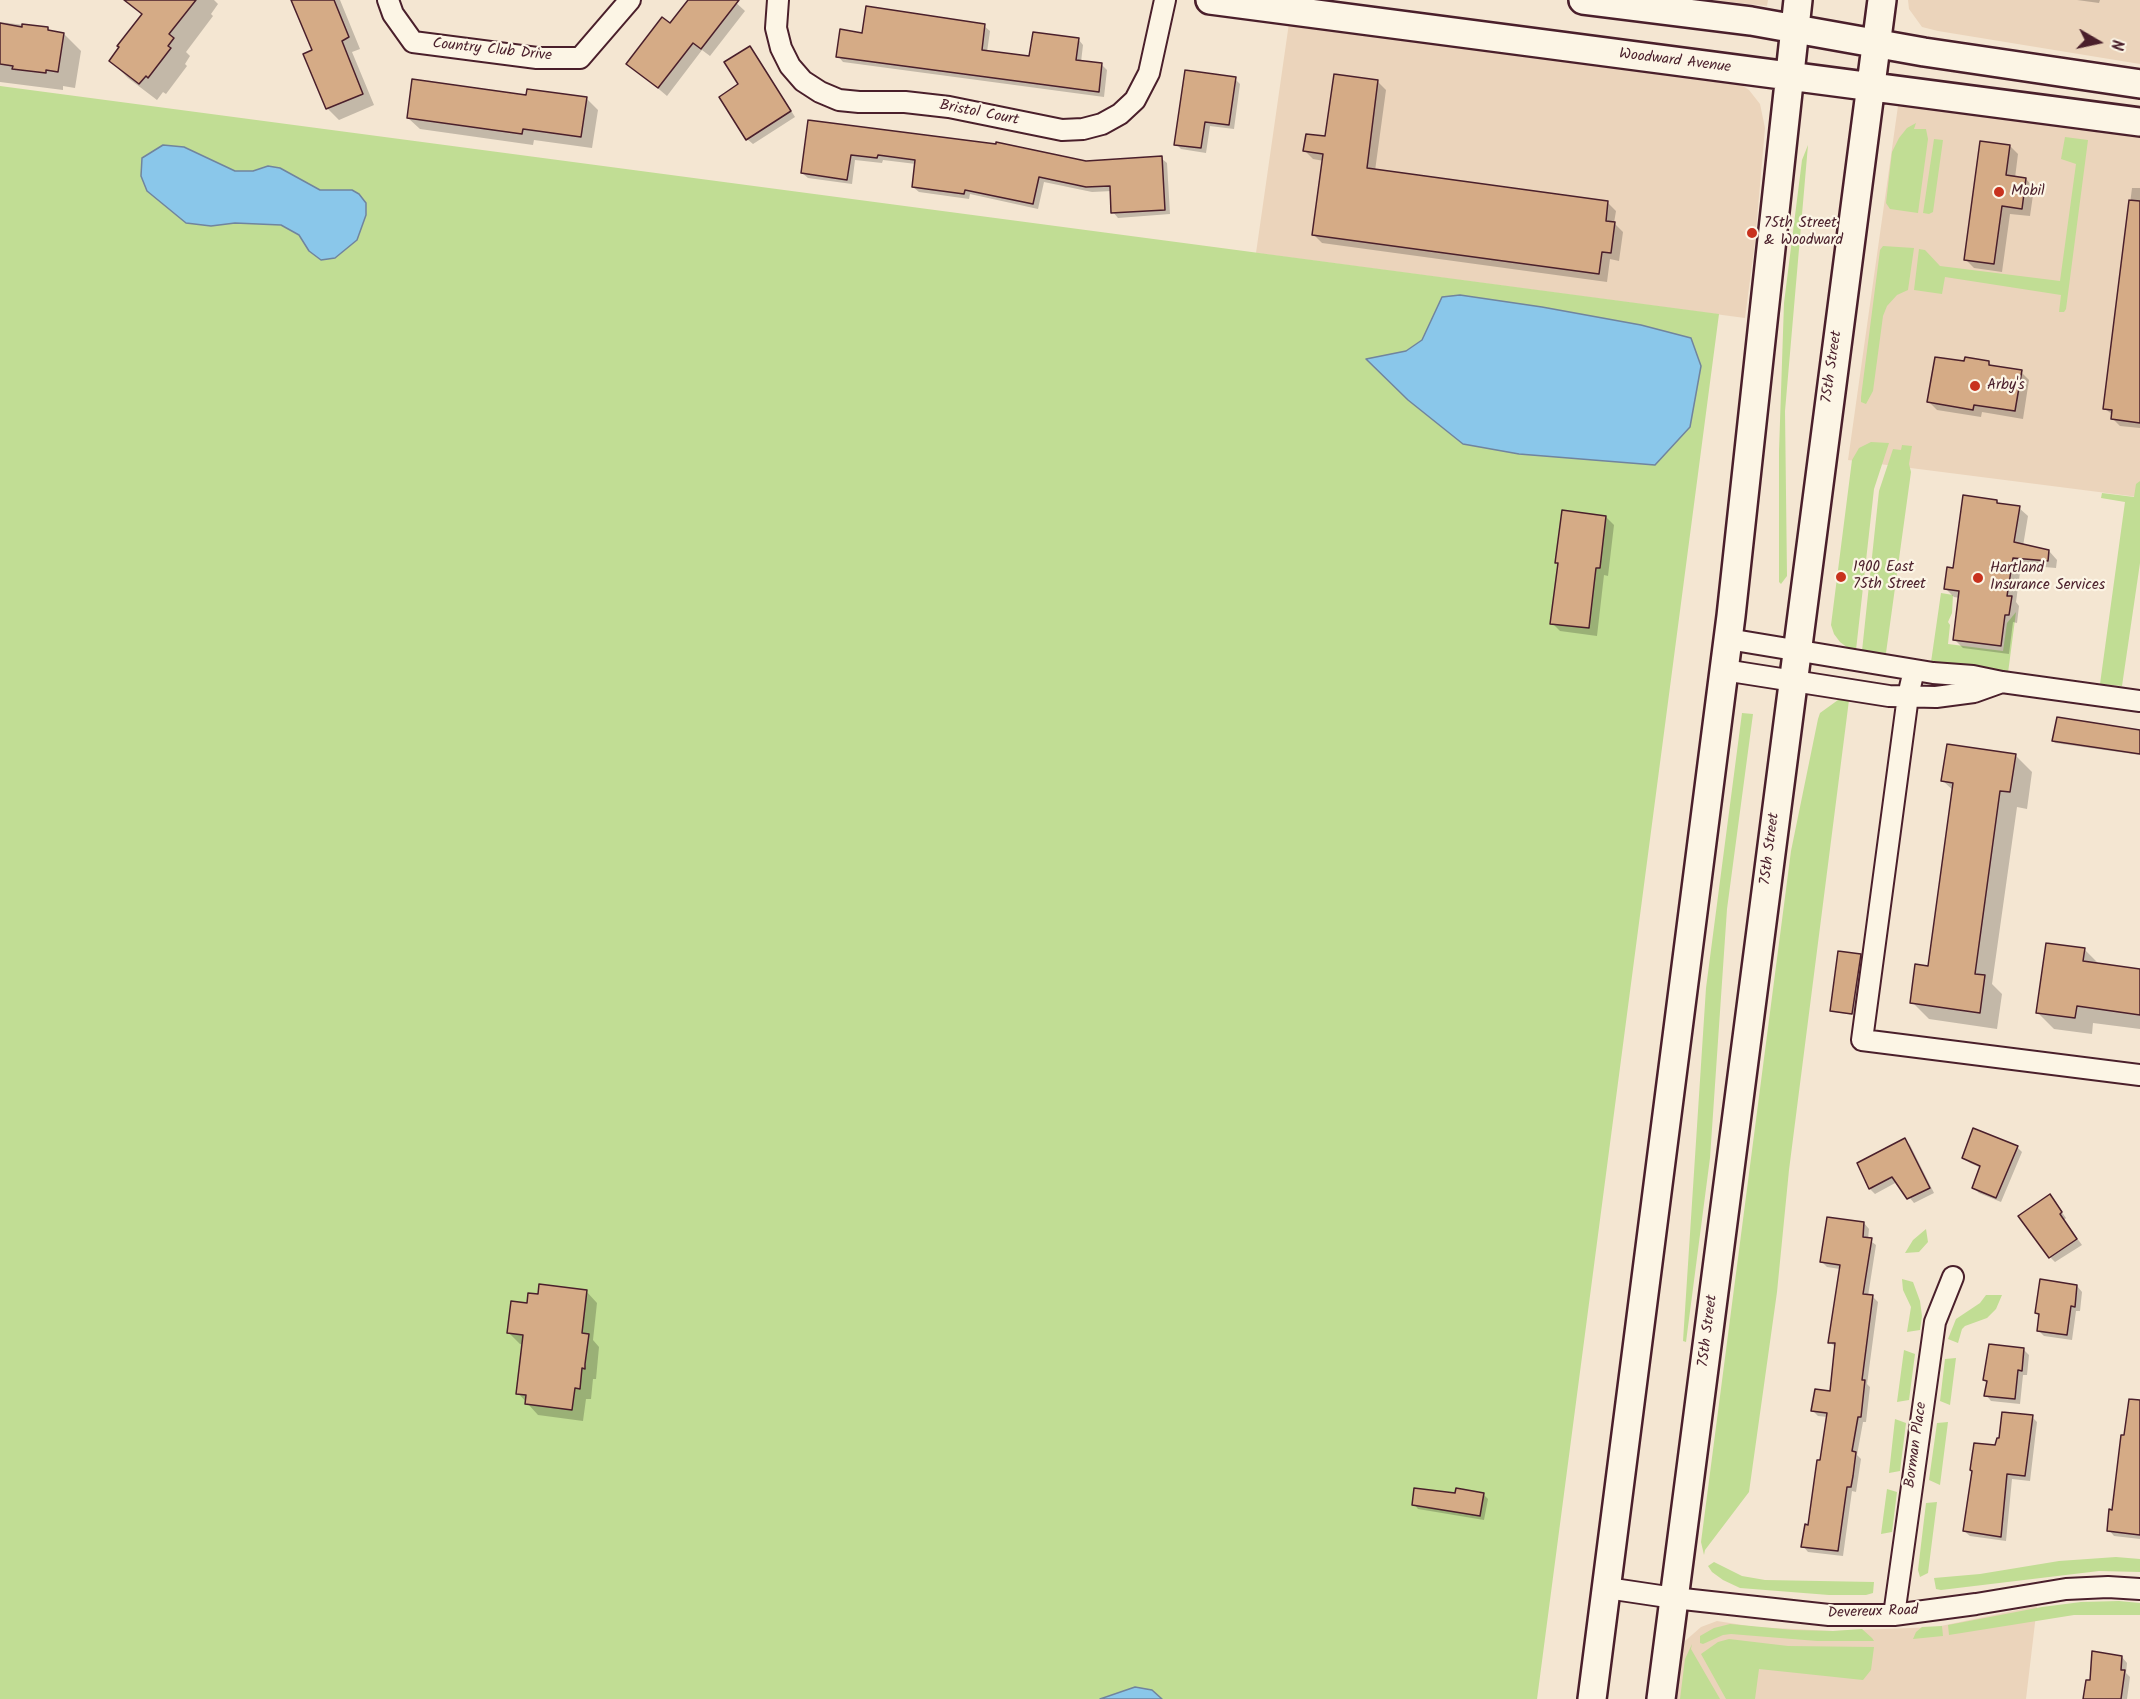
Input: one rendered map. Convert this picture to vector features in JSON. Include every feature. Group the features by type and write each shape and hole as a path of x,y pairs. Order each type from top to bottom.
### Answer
{"main road":[{"name":"Woodward Avenue","path":"1210,0 2140,122"},
{"path":"1583,0 1751,21 1933,54 2140,84"},
{"path":"1592,1699 1728,639 1798,0"},
{"name":"75th Street","path":"1661,1699 1882,0"}],"street":[{"name":"Country Club Drive","path":"388,0 393,14 413,42 537,58 580,58 630,0"},
{"name":"Bristol Court","path":"778,0 776,28 781,48 790,66 803,81 820,92 839,100 905,102 949,107 1062,130 1083,129 1102,124 1120,114 1135,100 1149,73 1164,0"},
{"path":"1728,639 1914,670 1973,676 2140,701"},
{"path":"1724,670 1888,696 1936,698 1974,692 2002,682"},
{"path":"1914,670 1908,696 1862,1040 2140,1075"},
{"name":"Borman Place","path":"1894,1615 1935,1322 1953,1277"},
{"name":"Devereux Road","path":"1606,1588 1828,1615 1894,1615 2066,1589 2140,1589"}],"shaded area":[{"path":"1712,0 1768,0 1767,6"},
{"path":"1908,0 2140,0 2140,64 1922,27 1909,9"},
{"path":"1289,23 1737,82 1749,90 1760,104 1765,128 1755,242 1745,318 1256,253"},
{"path":"1899,99 2140,135 2140,481 2138,497 1848,460"},
{"path":"2037,1606 2026,1699 1674,1699 1679,1662 1685,1641 1701,1627 1717,1621 1755,1627 1833,1631 1936,1627"}],"green space":[{"path":"0,86 1719,314 1537,1699 0,1699"},
{"path":"1916,123 1914,129 1926,129 1928,139 1918,213 1890,209 1886,203 1892,152 1907,128"},
{"path":"2065,137 2088,140 2064,312 2059,312 2061,295 1945,277 1942,294 1914,290 1919,249 1925,250 1940,266 2060,281 2076,164 2061,159"},
{"path":"1934,139 1943,140 1933,212 1929,214 1923,213"},
{"path":"1808,145 1785,411 1787,576 1781,584 1779,582 1779,451 1784,303 1802,160"},
{"path":"1883,246 1914,248 1908,290 1897,295 1887,306 1883,316 1873,391 1866,404 1861,402 1861,397 1880,250"},
{"path":"1871,442 1889,443 1874,489 1856,650 1840,642 1831,625 1852,460 1859,448"},
{"path":"1902,445 1912,446 1909,464 1911,472 1886,653 1862,651 1879,491 1893,449 1901,450"},
{"path":"2140,481 2140,563 2122,686 2100,684 2125,502 2101,498 2102,493 2134,497 2136,484"},
{"path":"1941,593 1953,595 1952,613 1948,622 1950,625 1948,644 2003,651 2007,623 2016,612 2008,673 1936,668 1931,662"},
{"path":"1838,700 1849,700 1789,1170 1777,1292 1749,1492 1705,1550 1704,1555 1701,1542 1791,851 1818,719 1820,713"},
{"path":"1742,713 1753,714 1727,909 1710,1158 1686,1342 1683,1341 1706,988"},
{"path":"1926,1229 1928,1242 1919,1252 1905,1253 1913,1240"},
{"path":"1902,1279 1913,1282 1920,1301 1922,1316 1920,1330 1907,1332 1911,1307 1903,1290"},
{"path":"1986,1295 2002,1295 1996,1309 1987,1318 1965,1326 1958,1343 1948,1339 1956,1319 1980,1303"},
{"path":"1904,1350 1915,1354 1909,1400 1897,1402"},
{"path":"1956,1358 1950,1405 1940,1401 1945,1359"},
{"path":"1895,1419 1906,1423 1900,1471 1889,1473"},
{"path":"1948,1422 1940,1485 1929,1480 1937,1423"},
{"path":"1887,1489 1897,1492 1892,1532 1881,1534"},
{"path":"1937,1502 1928,1573 1920,1577 1918,1570 1926,1503"},
{"path":"2116,1557 2140,1559 2140,1572 2099,1571 1941,1590 1936,1589 1934,1578 1980,1574 2059,1561"},
{"path":"1714,1562 1742,1576 1765,1580 1874,1582 1873,1593 1829,1595 1740,1588 1712,1572 1708,1566"},
{"path":"2081,1602 2140,1603 2140,1615 2074,1615 1949,1635 1948,1625 2042,1607"},
{"path":"1730,1624 1793,1630 1862,1629 1874,1641 1817,1641 1731,1634 1700,1643 1700,1636 1714,1628"},
{"path":"1942,1626 1943,1636 1913,1639 1922,1627"},
{"path":"1729,1639 1788,1646 1874,1647 1871,1670 1863,1680 1759,1669 1755,1699 1726,1699 1701,1654 1718,1642"},
{"path":"1692,1644 1691,1649 1720,1699 1680,1699 1685,1659"}],"water":[{"path":"163,145 184,147 235,171 253,171 268,166 280,168 320,190 352,190 359,194 366,203 366,215 357,240 335,258 321,260 309,251 299,235 281,225 235,223 211,226 186,223 147,191 141,176 142,158"},
{"path":"1460,295 1641,325 1691,338 1701,366 1690,427 1655,465 1519,454 1463,444 1408,400 1366,359 1406,351 1422,340 1442,297"},
{"path":"1135,1687 1152,1690 1162,1699 1100,1699"}],"building":[{"path":"124,0 196,0 169,34 174,38 168,46 171,48 148,78 146,76 139,84 109,61 119,47 117,46 142,14"},
{"path":"291,0 334,0 349,37 342,41 363,94 326,109 303,54 312,50"},
{"path":"688,0 739,0 701,49 693,43 658,88 626,64 662,17 670,23"},
{"path":"866,6 985,24 982,50 1029,56 1033,32 1079,38 1076,60 1102,63 1099,92 836,57 840,29 862,33"},
{"path":"0,23 22,27 22,24 48,27 48,30 64,33 58,72 12,69 13,66 0,64"},
{"path":"750,46 791,111 746,140 719,97 738,84 724,62"},
{"path":"1185,70 1236,77 1229,125 1205,122 1201,148 1174,145"},
{"path":"1334,74 1378,80 1367,168 1608,201 1606,221 1615,222 1611,253 1602,252 1599,274 1312,235 1323,154 1303,151 1306,134 1325,136"},
{"path":"412,79 526,95 527,89 587,97 581,137 523,129 522,134 407,118"},
{"path":"808,120 996,144 996,142 1086,161 1162,156 1165,210 1111,213 1110,186 1086,187 1039,177 1033,204 965,190 964,194 912,187 915,160 878,155 877,158 851,155 847,180 801,173"},
{"name":"Mobil","path":"1980,141 2010,145 2006,175 2026,178 2022,209 2002,206 1994,264 1964,260"},
{"path":"2129,200 2140,201 2140,423 2111,419 2112,410 2103,409"},
{"name":"Arby's","path":"1935,357 1964,361 1965,357 1989,361 1989,365 2022,370 2015,411 1974,405 1973,410 1927,402"},
{"name":"Hartland Insurance Services","path":"1963,495 2020,506 2014,542 2049,550 2048,561 2013,558 2007,596 2012,596 2009,615 2005,615 2001,646 1953,640 1959,591 1944,589 1947,567 1953,568"},
{"path":"1562,510 1606,516 1600,568 1596,568 1589,628 1550,624"},
{"path":"2057,717 2140,730 2140,754 2052,741"},
{"path":"1947,744 2016,754 2010,792 2000,791 1975,974 1985,975 1980,1013 1910,1003 1915,964 1928,966 1953,783 1941,781"},
{"path":"2046,943 2085,948 2083,961 2140,969 2140,1015 2077,1006 2075,1018 2036,1013"},
{"path":"1838,951 1861,954 1852,1014 1830,1011"},
{"path":"1973,1128 2018,1146 1996,1198 1972,1188 1980,1166 1962,1158"},
{"path":"1905,1138 1930,1188 1907,1199 1892,1177 1869,1189 1857,1163"},
{"path":"2050,1194 2077,1239 2049,1258 2018,1216"},
{"path":"1827,1217 1864,1222 1863,1237 1872,1238 1863,1294 1873,1295 1862,1380 1865,1380 1861,1417 1858,1417 1852,1451 1856,1452 1853,1476 1851,1487 1847,1487 1838,1551 1801,1547 1805,1524 1808,1525 1817,1460 1820,1460 1827,1413 1811,1411 1815,1389 1830,1391 1835,1343 1828,1343 1840,1265 1820,1262"},
{"path":"2040,1279 2077,1285 2075,1307 2071,1306 2067,1335 2037,1331 2039,1314 2035,1313"},
{"path":"539,1284 587,1290 582,1333 589,1334 585,1369 582,1368 580,1389 575,1388 572,1410 525,1404 526,1395 516,1394 523,1335 507,1333 511,1301 527,1303 528,1293 538,1294"},
{"path":"1989,1344 2024,1348 2022,1371 2018,1370 2015,1399 1984,1396 1987,1381 1983,1380"},
{"path":"2129,1399 2140,1400 2140,1535 2107,1531 2109,1509 2112,1510 2121,1435 2124,1435"},
{"path":"2002,1412 2033,1415 2025,1476 2007,1474 2001,1537 1963,1531 1974,1443 1995,1445 1999,1438"},
{"path":"1414,1488 1455,1493 1456,1488 1484,1493 1480,1516 1412,1505"},
{"path":"2092,1651 2122,1656 2121,1670 2125,1670 2121,1699 2083,1699 2086,1680 2090,1680"}],"place":[{"name":"Mobil","path":"1999,192"},
{"name":"75th Street & Woodward","path":"1752,233"},
{"name":"Arby's","path":"1975,386"},
{"name":"1900 East 75th Street","path":"1841,577"},
{"name":"Hartland Insurance Services","path":"1978,578"}]}
